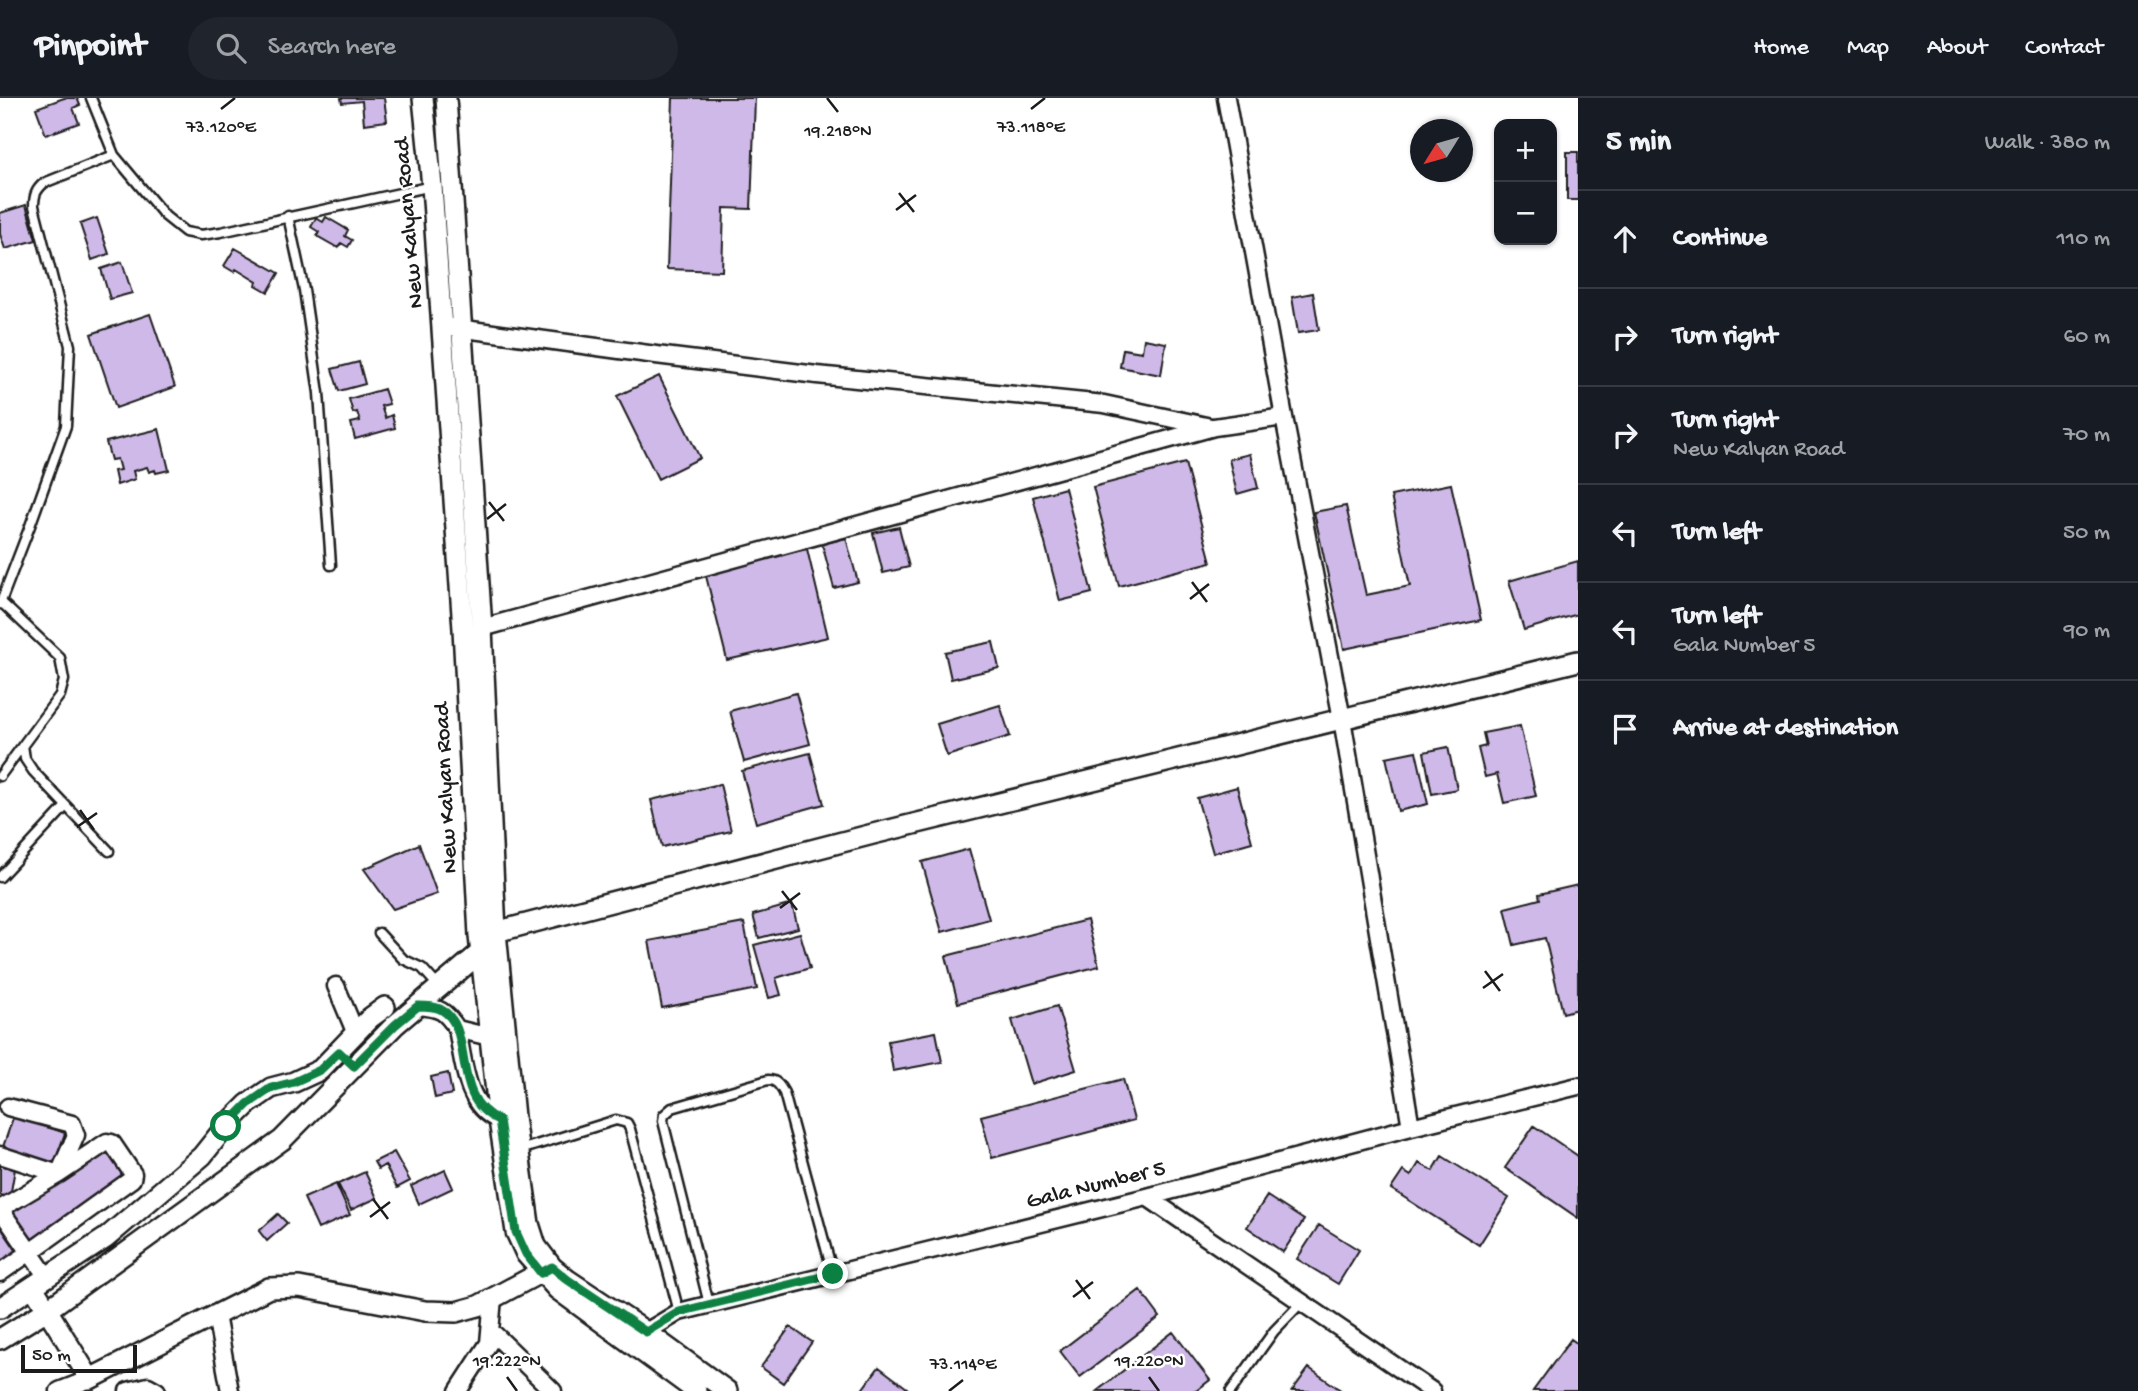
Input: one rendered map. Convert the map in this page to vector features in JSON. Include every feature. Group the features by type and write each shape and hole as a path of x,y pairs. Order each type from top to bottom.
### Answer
{"street":[{"name":"New Kalyan Road","path":"424,98 432,186 452,328 482,628 485,940"},
{"name":"New Kalyan Road","path":"446,98 463,629 485,940 529,1224 557,1289 640,1339 696,1391"},
{"path":"1226,98 1342,719 1411,1127"},
{"path":"452,328 710,362 1104,404 1214,427"},
{"path":"482,628 1214,427 1284,417"},
{"path":"0,1339 47,1310 282,1140 395,1025 445,983 485,940 873,834 1578,661"},
{"path":"336,986 356,1034"},
{"name":"New Kalyan Road","path":"494,997 490,1037 516,1232 526,1254 547,1270"},
{"path":"418,1006 438,1008 449,1016 457,1029 470,1092 486,1115 499,1120"},
{"path":"0,1308 106,1238 202,1156 248,1104 271,1088 294,1082 320,1070 370,1018 385,1007"},
{"path":"457,1029 490,1037"},
{"path":"339,1052 354,1066"},
{"name":"Gala Number 5","path":"640,1339 679,1312 1147,1197 1578,1086"},
{"path":"8,1107 72,1124 76,1135 59,1174"},
{"path":"0,1273 26,1254 129,1182 133,1177 110,1142 0,1209 26,1254 40,1282 47,1310 90,1379"},
{"path":"0,1155 59,1174"},
{"path":"202,1156 223,1184"},
{"path":"1147,1197 1432,1391"},
{"path":"59,1391 90,1379 269,1288 299,1287 425,1311 456,1312 478,1306 547,1270"},
{"path":"458,1391 489,1343 494,1298"},
{"path":"216,1315 230,1391"},
{"path":"491,1331 553,1391"},
{"path":"640,1339 727,1391"},
{"path":"128,1391 148,1386 157,1391"}],"lane":[{"path":"90,98 114,155 165,216 185,232 201,235 432,186"},
{"path":"0,776 60,695 64,681 60,658 0,602 66,426 70,346 34,206 34,196 44,183 114,155"},
{"path":"288,216 304,290 319,393 331,565"},
{"path":"23,745 25,759 33,771 108,851"},
{"path":"0,877 66,806"},
{"path":"379,933 403,959 445,983"},
{"path":"709,1304 664,1115 671,1108 768,1080 774,1080 784,1093 833,1274"},
{"path":"518,1150 617,1120 627,1123 679,1312"},
{"path":"1231,1391 1275,1331 1302,1302"}],"building":[{"path":"64,98 77,98 80,105 73,108 79,123 46,135 36,108"},
{"path":"341,98 384,98 387,121 364,124 362,101 342,103"},
{"path":"673,98 755,98 751,209 724,208 722,271 667,269"},
{"path":"1567,152 1578,152 1578,200 1567,200"},
{"path":"26,205 36,240 5,249 0,234 0,213"},
{"path":"326,217 348,230 345,236 352,240 348,247 341,243 338,248 317,236 319,232 311,227 316,218 323,222"},
{"path":"97,218 109,254 92,260 80,224"},
{"path":"235,248 279,273 268,292 236,269 234,272 224,266"},
{"path":"122,262 132,293 110,299 101,269"},
{"path":"1313,293 1319,330 1298,333 1292,297"},
{"path":"150,314 175,387 116,408 91,334"},
{"path":"1144,339 1166,343 1161,375 1120,367 1123,349 1142,352"},
{"path":"359,362 365,384 339,391 332,369"},
{"path":"659,376 700,458 658,479 617,396"},
{"path":"384,389 389,404 381,406 385,418 392,415 395,428 355,439 351,423 360,421 357,412 353,413 349,399"},
{"path":"159,429 169,470 156,473 155,470 149,472 147,467 133,471 135,479 117,485 114,471 120,470 117,459 111,460 106,442"},
{"path":"1250,454 1258,488 1237,494 1229,459"},
{"path":"1185,463 1211,562 1119,586 1093,487"},
{"path":"1451,484 1481,620 1344,649 1314,512 1346,506 1366,595 1410,586 1391,496"},
{"path":"1065,488 1092,593 1060,601 1033,497"},
{"path":"899,527 909,567 883,573 873,533"},
{"path":"846,538 858,582 834,588 822,544"},
{"path":"807,549 828,637 727,660 705,572"},
{"path":"1578,561 1578,614 1524,630 1509,581"},
{"path":"993,642 999,668 951,679 945,652"},
{"path":"796,693 810,744 744,762 730,711"},
{"path":"1000,705 1010,736 947,756 937,724"},
{"path":"1520,726 1536,796 1504,803 1497,774 1485,777 1478,748 1486,746 1483,733"},
{"path":"1448,747 1457,789 1432,794 1424,752"},
{"path":"1416,751 1428,804 1398,811 1386,757"},
{"path":"810,753 824,804 756,823 742,771"},
{"path":"720,784 731,831 662,847 651,800"},
{"path":"1237,787 1252,842 1213,853 1197,798"},
{"path":"419,844 437,894 393,909 364,869"},
{"path":"969,849 989,919 942,932 922,862"},
{"path":"1578,885 1578,1009 1563,1013 1545,938 1514,945 1505,908 1540,899 1539,894"},
{"path":"792,904 798,928 759,938 753,915"},
{"path":"1087,920 1099,966 958,1003 946,956"},
{"path":"744,923 757,989 662,1008 649,941"},
{"path":"800,933 810,968 776,978 781,995 769,998 754,945"},
{"path":"1057,1006 1076,1070 1031,1084 1012,1020"},
{"path":"936,1032 942,1062 893,1071 888,1041"},
{"path":"448,1073 452,1094 435,1098 431,1077"},
{"path":"1123,1079 1134,1120 992,1158 981,1116"},
{"path":"14,1115 65,1133 54,1165 3,1147"},
{"path":"1534,1126 1578,1156 1578,1218 1505,1168"},
{"path":"108,1147 128,1179 32,1243 10,1211"},
{"path":"394,1152 410,1181 397,1188 385,1165 378,1169 374,1162"},
{"path":"1442,1156 1509,1198 1479,1245 1391,1189 1403,1171 1411,1176 1419,1163 1433,1171"},
{"path":"0,1160 16,1163 10,1197 0,1195"},
{"path":"445,1170 453,1188 419,1204 411,1186"},
{"path":"365,1172 377,1198 351,1210 338,1184"},
{"path":"336,1184 350,1215 318,1229 304,1198"},
{"path":"1267,1196 1304,1220 1283,1252 1247,1227"},
{"path":"278,1214 287,1223 267,1241 259,1231"},
{"path":"1319,1225 1359,1250 1338,1284 1297,1259"},
{"path":"0,1226 18,1253 0,1265"},
{"path":"1140,1290 1160,1317 1080,1377 1060,1351"},
{"path":"790,1327 812,1342 783,1383 761,1367"},
{"path":"1173,1332 1210,1380 1196,1391 1097,1391"},
{"path":"1571,1339 1578,1344 1578,1391 1533,1391"},
{"path":"879,1367 907,1388 904,1391 861,1391"},
{"path":"1309,1368 1342,1391 1292,1391"}],"route":[{"path":"226,1126 248,1104 271,1088 294,1082 320,1070 339,1052 354,1066 418,1006 438,1008 449,1016 457,1029 470,1092 486,1115 499,1120 516,1232 526,1254 541,1273 552,1267 646,1332 679,1312 833,1274"}]}
